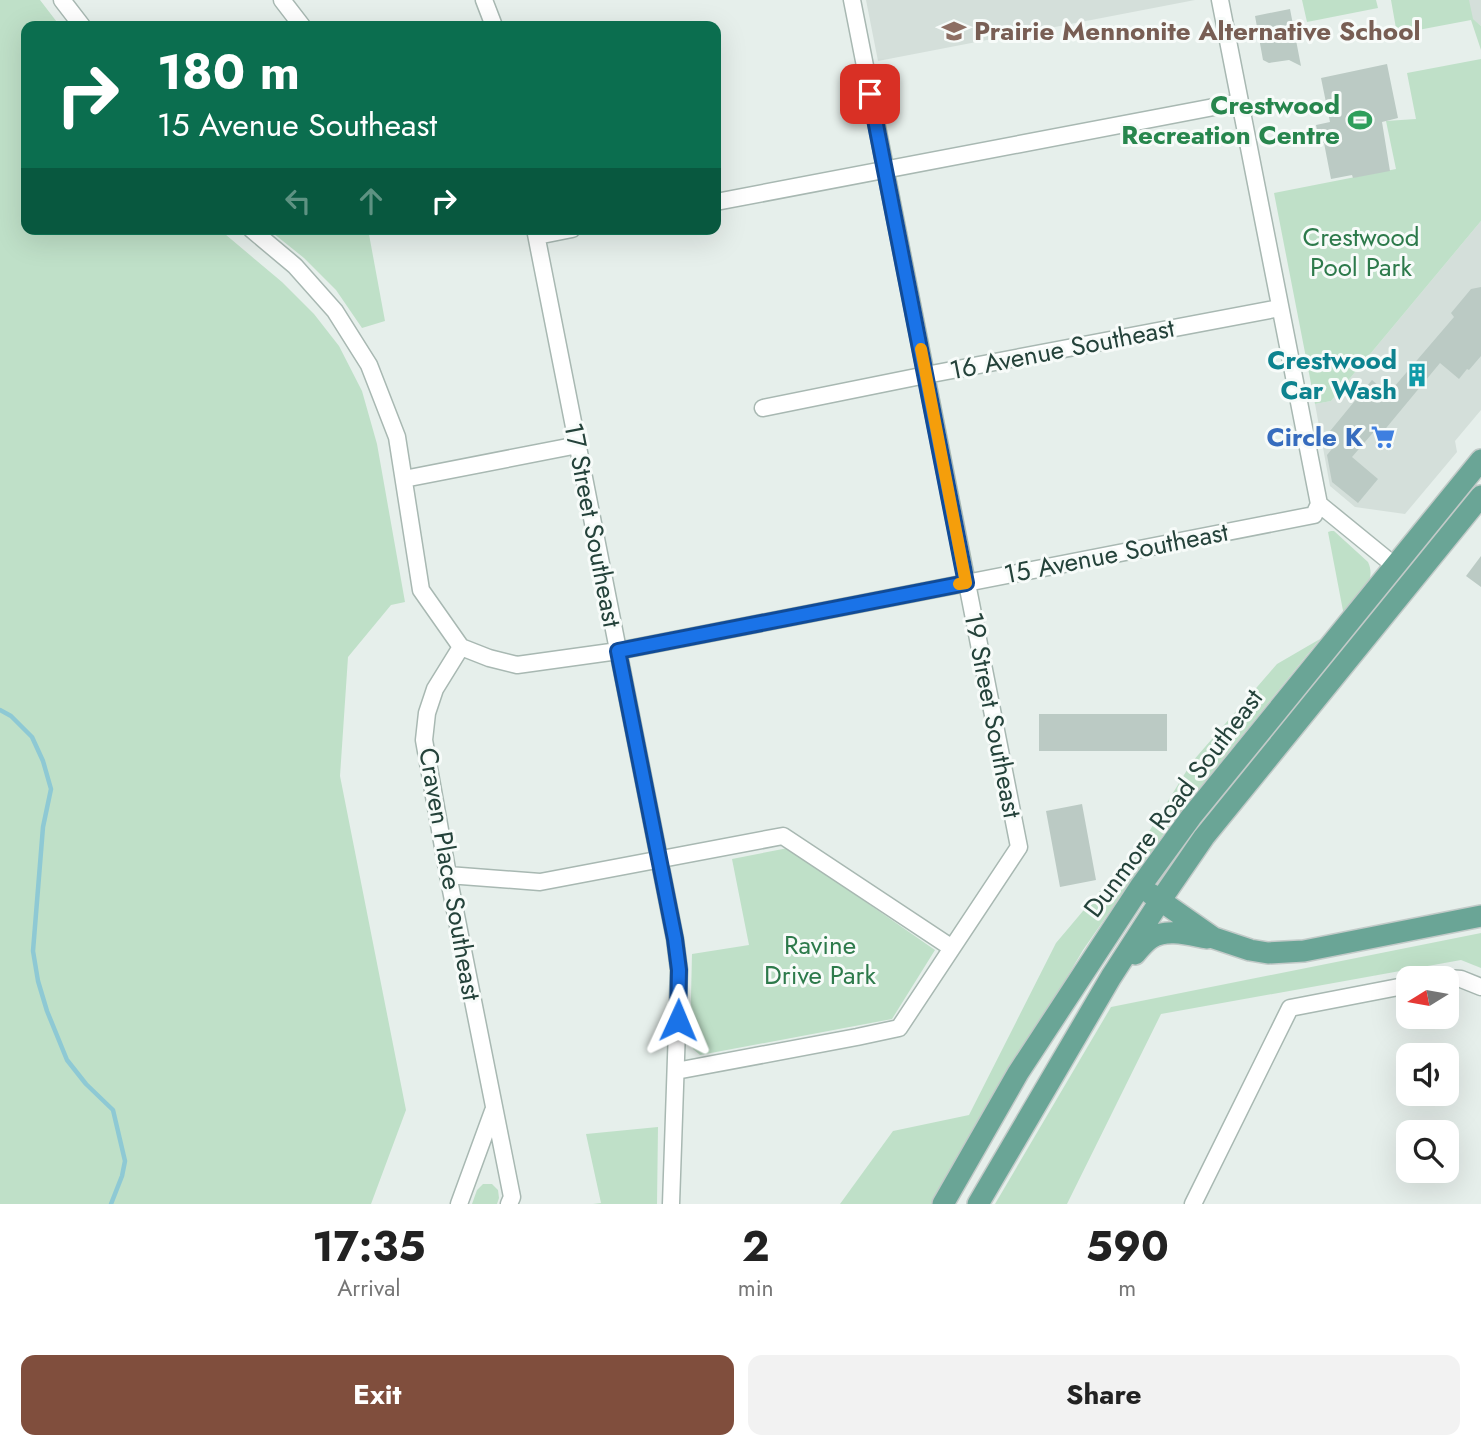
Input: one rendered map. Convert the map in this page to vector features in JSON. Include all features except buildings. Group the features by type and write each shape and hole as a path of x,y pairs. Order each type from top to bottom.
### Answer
{"main road":[{"name":"Dunmore Road Southeast","path":"943,1204 1018,1073 1140,887 1191,817 1481,460"},
{"name":"Dunmore Road Southeast","path":"978,1204 1111,977 1204,836 1481,496"},
{"path":"1140,887 1214,939"},
{"path":"1111,977 1153,937 1171,933 1214,939 1250,950 1286,953 1481,916"}],"street":[{"path":"62,0 78,21"},
{"path":"282,0 298,21"},
{"path":"484,0 492,21"},
{"name":"19 Street Southeast","path":"676,1071 899,1028 1019,848 852,0"},
{"path":"1220,0 1319,504 1395,566"},
{"path":"721,201 1240,102"},
{"path":"258,235 295,265 335,311 369,365 397,438 421,590 461,647"},
{"name":"17 Street Southeast","path":"536,235 675,939 679,970 671,1204"},
{"name":"16 Avenue Southeast","path":"763,408 1280,308"},
{"path":"404,479 578,445"},
{"name":"15 Avenue Southeast","path":"461,647 489,658 517,664 618,651 1314,515 1319,504"},
{"name":"Craven Place Southeast","path":"461,647 435,689 427,713 424,740 512,1197 509,1204"},
{"path":"449,876 540,882 783,836 952,948"},
{"path":"1460,979 1481,987"},
{"path":"1193,1204 1290,1008 1396,988"},
{"path":"459,1204 494,1108"}],"shaded area":[{"name":"Prairie Mennonite Alternative School","path":"866,0 1195,0 878,61"},
{"path":"1468,0 1481,0 1481,26 1471,18"},
{"path":"1481,221 1481,410 1455,441 1457,452 1405,514 1355,507 1330,486 1315,404 1331,401"}],"green space":[{"path":"0,0 40,0 56,21 21,21 21,235 226,235 282,282 314,314 339,346 362,391 377,444 405,602 391,605 348,657 340,776 406,1110 371,1204 0,1204"},
{"path":"1302,0 1376,0 1378,8 1307,22"},
{"path":"1391,0 1469,0 1473,19 1481,26 1481,50 1471,20 1397,34"},
{"name":"Crestwood Pool Park","path":"1481,59 1481,221 1331,401 1315,404 1274,193 1396,169 1386,121 1416,119 1407,73"},
{"path":"275,235 369,235 385,321 362,328 336,290 304,258"},
{"path":"1334,531 1368,562 1370,570 1368,584 1344,616 1328,532"},
{"path":"1320,639 1172,822 1083,950 934,1204 840,1204 893,1131 969,1115 1056,943 1147,835 1192,762 1277,664"},
{"name":"Ravine Drive Park","path":"788,848 935,950 892,1019 700,1055 693,1049 690,1040 692,954 749,945 732,859"},
{"path":"1481,933 1481,968 1461,960 1428,966 1396,966 1396,972 1161,1014 1067,1204 995,1204 1111,1007"},
{"path":"658,1127 657,1204 593,1204 601,1203 586,1134"},
{"path":"483,1184 492,1184 498,1190 497,1204 472,1204 477,1190"}],"waterway":[{"path":"0,710 11,716 32,737 51,789 43,827 33,951 47,1011 67,1060 86,1084 113,1110 125,1161 111,1204"}],"slow traffic":[{"path":"921,349 966,583 959,584"}],"place":[{"name":"Prairie Mennonite Alternative School","path":"954,31"},
{"name":"Crestwood Recreation Centre","path":"1360,120"},
{"name":"Crestwood Car Wash","path":"1417,375"},
{"name":"Circle K","path":"1383,437"}],"route":[{"path":"678,1020 679,970 675,939 618,651 966,583 870,94"}]}
